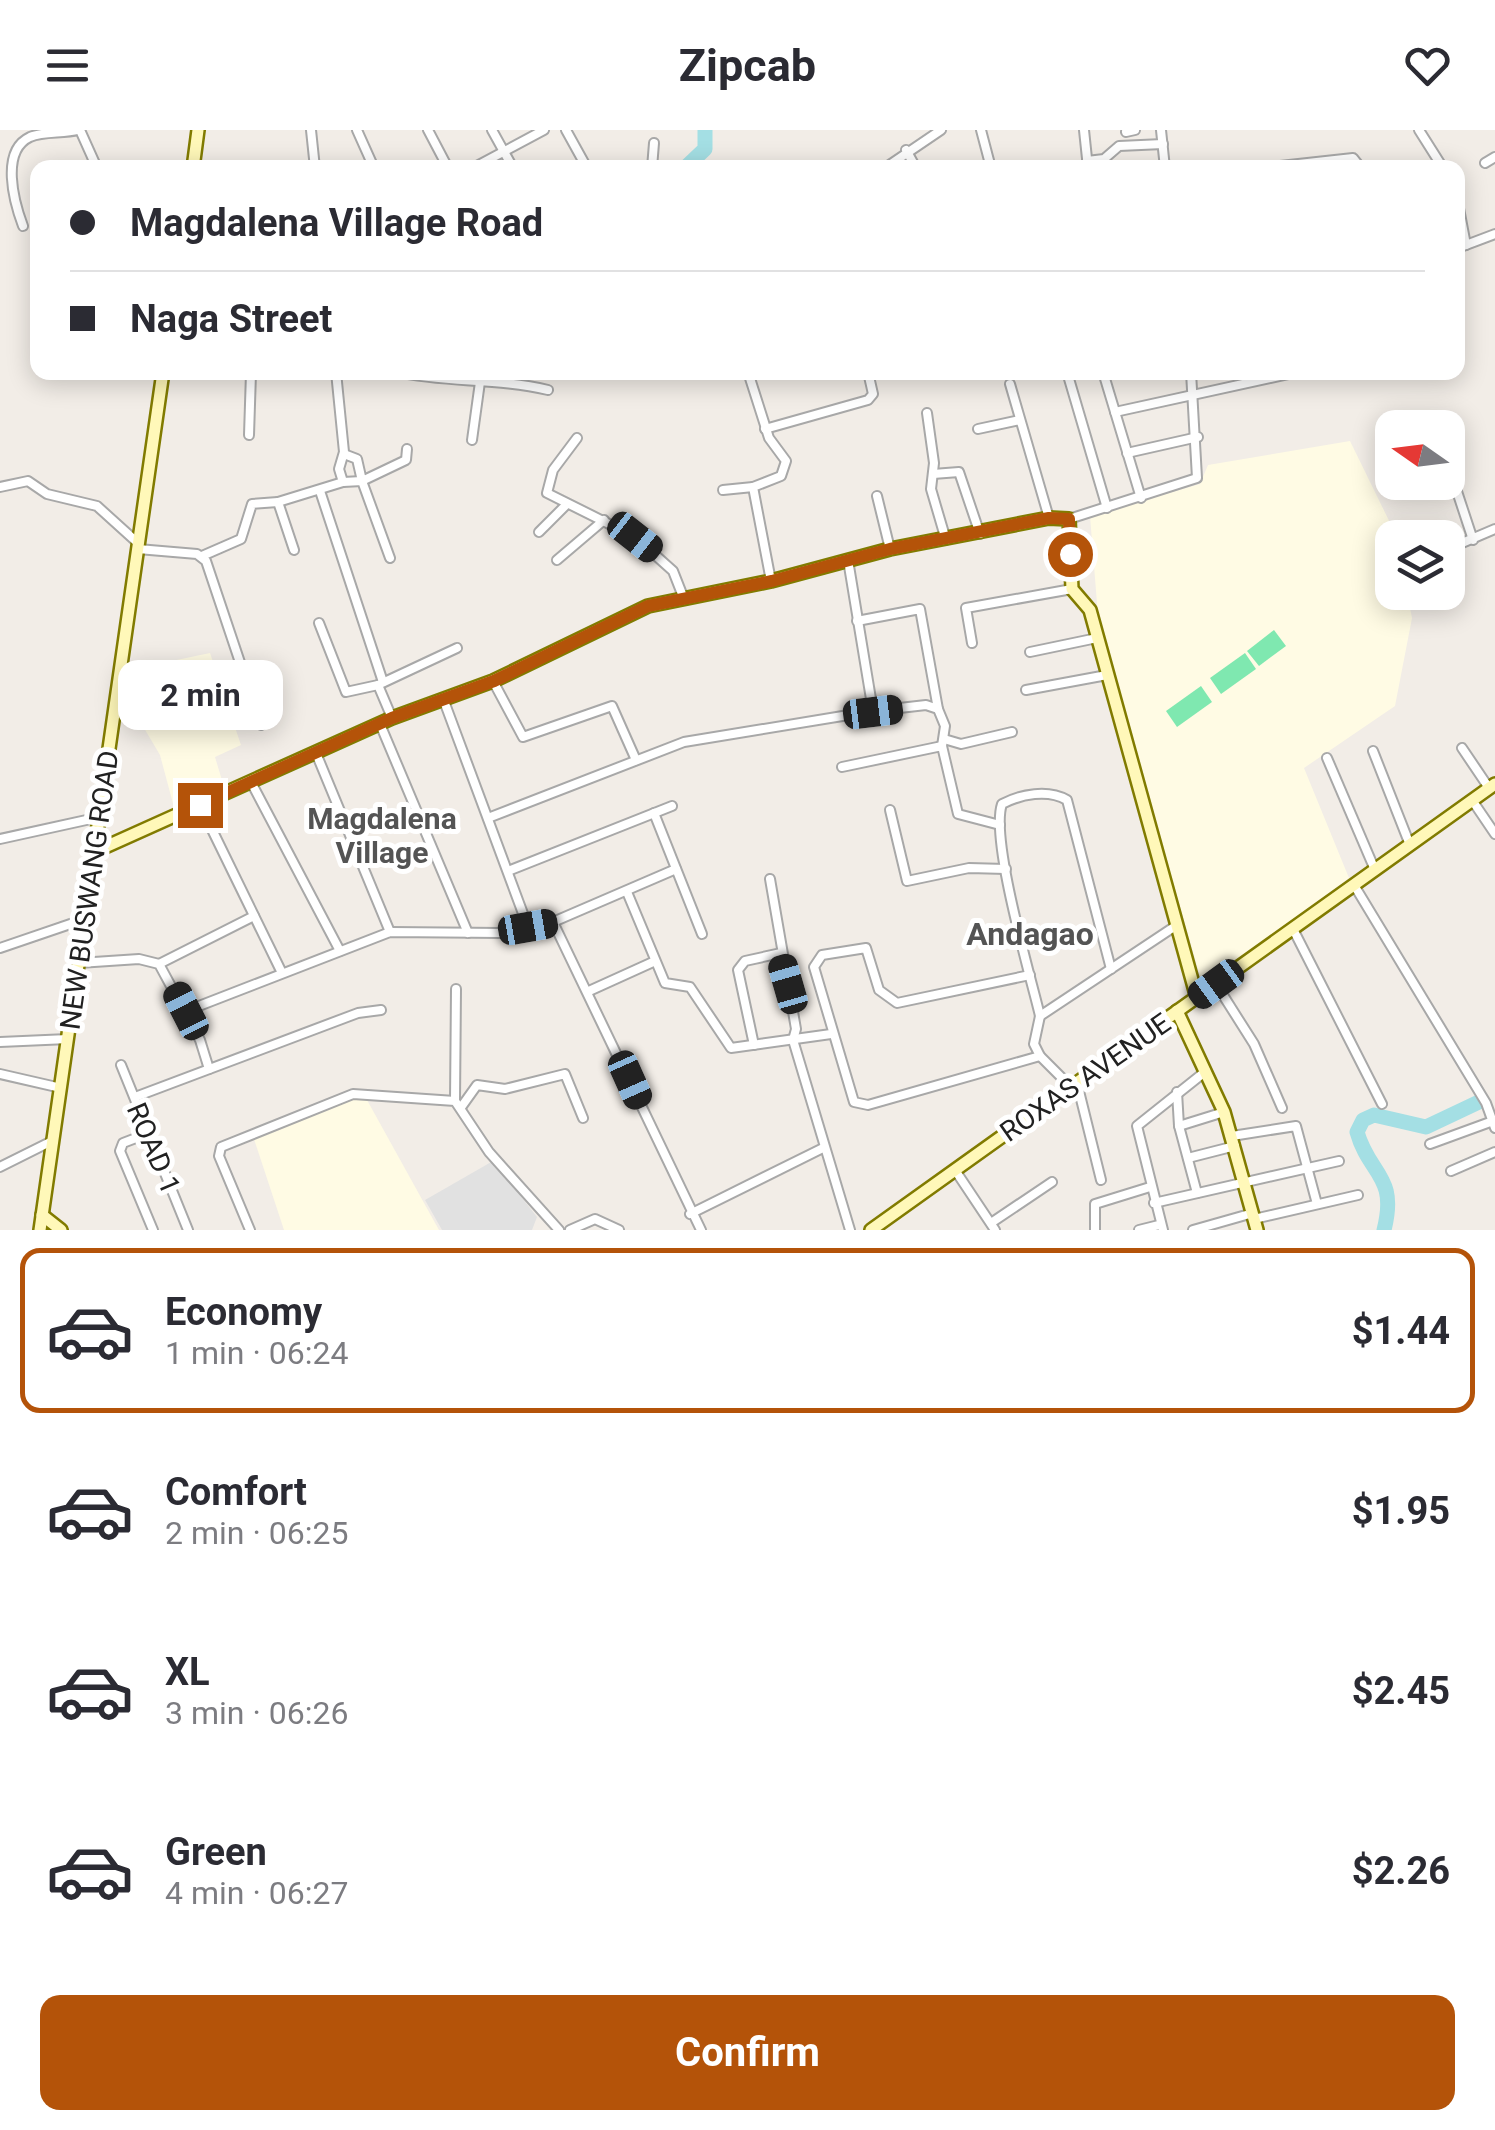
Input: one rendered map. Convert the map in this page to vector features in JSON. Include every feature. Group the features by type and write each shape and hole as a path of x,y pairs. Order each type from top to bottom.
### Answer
{"street":[{"path":"23,226 10,192 10,172 20,144 35,135 79,130 93,160"},
{"path":"193,160 198,130"},
{"path":"311,130 314,160"},
{"path":"358,130 371,160"},
{"path":"428,130 444,160"},
{"path":"492,130 509,160"},
{"path":"488,160 544,130"},
{"path":"566,130 583,160"},
{"path":"894,160 941,130"},
{"path":"981,130 988,160"},
{"path":"1084,130 1088,160"},
{"path":"1161,130 1164,160"},
{"path":"1419,130 1438,160"},
{"path":"653,160 654,143"},
{"path":"1099,160 1119,146 1163,144"},
{"path":"906,150 912,160"},
{"path":"1485,162 1495,157"},
{"path":"1465,246 1495,234"},
{"name":"NEW BUSWANG ROAD","path":"40,1230 165,380"},
{"path":"249,436 254,380"},
{"path":"337,380 344,454 338,469 343,482"},
{"path":"432,380 503,380 548,390"},
{"path":"723,490 753,487 782,476 786,468 783,453 766,429 751,380"},
{"path":"766,429 868,400 873,394 870,380"},
{"path":"1069,380 1107,508"},
{"path":"1106,380 1141,498"},
{"path":"94,852 386,721 494,681 648,606 772,581 890,549 1049,518 1069,519 1197,478 1192,380"},
{"path":"1116,412 1266,380"},
{"path":"472,440 480,382"},
{"path":"1010,384 1049,518"},
{"path":"927,413 931,489 946,540"},
{"path":"978,429 1020,420"},
{"path":"1127,454 1198,437"},
{"path":"577,438 547,483 552,498 604,520 659,556 674,572 684,599"},
{"path":"0,487 28,481 47,494 97,506 138,546 202,556 240,539 252,504 278,502 343,482 362,481 406,460 407,449"},
{"path":"344,454 357,459 390,558"},
{"path":"933,474 959,472 980,534"},
{"path":"753,487 772,581"},
{"path":"320,491 380,683 386,721 468,933"},
{"path":"877,496 890,549"},
{"path":"1460,500 1473,540"},
{"path":"278,502 294,550"},
{"path":"540,532 566,505"},
{"path":"1069,519 1072,589 1090,610 1196,998"},
{"path":"557,560 604,520"},
{"path":"1465,543 1495,529"},
{"path":"202,556 261,725"},
{"path":"848,560 873,712"},
{"path":"972,643 966,608 1072,589"},
{"path":"858,621 920,610 938,709 945,720 943,742 958,814 1000,825"},
{"path":"319,624 346,692 380,683 457,648"},
{"path":"1030,652 1097,638"},
{"path":"1026,690 1108,674"},
{"path":"494,681 523,737 612,706 636,760"},
{"path":"444,701 528,927"},
{"path":"488,818 684,742 926,705 938,709"},
{"path":"842,767 943,742 961,744 1012,732"},
{"path":"1462,748 1492,786"},
{"path":"1374,751 1410,845"},
{"path":"316,753 390,932"},
{"path":"1328,758 1375,870"},
{"path":"251,782 340,951"},
{"name":"ROXAS AVENUE","path":"879,1227 1492,786"},
{"path":"1101,1180 1074,1085 1040,1056 1034,1044 1040,1016 1000,825 1000,809 1012,799 1055,794 1067,800 1111,969"},
{"path":"1472,800 1495,834"},
{"path":"200,805 282,974"},
{"path":"508,871 672,806"},
{"path":"890,810 907,881 969,868 1006,868"},
{"path":"654,814 702,934"},
{"path":"0,839 100,817"},
{"path":"186,1011 390,932 468,933 552,922 676,870"},
{"path":"770,879 796,1030 793,1040 850,1230"},
{"path":"1354,885 1494,1124 1430,1144"},
{"path":"627,892 665,984 690,986 731,1048 830,1034"},
{"path":"78,964 139,960 158,964 254,916"},
{"path":"0,948 85,919"},
{"path":"552,922 589,991 690,1214 701,1230"},
{"path":"1040,1016 1176,926"},
{"path":"1294,928 1382,1104"},
{"path":"1030,975 898,1003 879,990 866,948 822,954 814,967 830,1034 858,1105 1040,1056"},
{"path":"754,1046 738,970 745,960 781,954"},
{"path":"589,991 653,962"},
{"path":"158,964 186,1011 209,1069"},
{"path":"1216,984 1254,1044 1282,1108"},
{"path":"456,989 459,1104 489,1152 559,1230"},
{"path":"135,1097 358,1013 380,1010"},
{"path":"1178,1012 1224,1112 1255,1221"},
{"path":"0,1042 68,1039"},
{"name":"ROAD 1","path":"121,1065 188,1230"},
{"path":"1139,1230 1161,1228 1137,1126 1206,1070"},
{"path":"0,1074 60,1088"},
{"path":"459,1104 477,1084 505,1088 565,1074 583,1118"},
{"path":"1176,1092 1180,1126 1198,1193"},
{"path":"250,1230 219,1156 221,1147 353,1094 459,1104"},
{"path":"1180,1126 1224,1112"},
{"path":"1188,1158 1293,1124 1317,1204"},
{"path":"149,1133 123,1142 120,1151 152,1230"},
{"path":"0,1167 52,1141"},
{"path":"690,1214 823,1148"},
{"path":"1450,1171 1495,1152"},
{"path":"1154,1203 1339,1161"},
{"path":"955,1170 993,1226 1052,1182"},
{"path":"1096,1230 1095,1204 1150,1187"},
{"path":"1194,1230 1255,1221 1358,1194"},
{"path":"42,1216 60,1230"},
{"path":"570,1230 595,1218 620,1230"}],"shaded area":[{"path":"1350,441 1375,492 1375,500 1379,500 1389,520 1375,520 1375,610 1410,610 1412,618 1395,706 1304,768 1349,878 1203,986 1099,628 1090,516 1200,484 1208,465"},
{"path":"210,653 241,745 215,757 224,787 175,811 160,755 141,723 120,722 129,670"},
{"path":"354,1098 367,1100 439,1230 284,1230 254,1139"},
{"path":"493,1161 537,1217 532,1230 442,1230 425,1200"}],"green space":[{"path":"1274,630 1286,646 1259,666 1247,651"},
{"path":"1245,653 1256,669 1221,694 1210,678"},
{"path":"1201,686 1212,702 1177,727 1166,711"}],"waterway":[{"path":"693,160 705,149 705,130"},
{"path":"1384,1230 1385,1186 1357,1132 1363,1120 1374,1115 1426,1127 1481,1101"}],"district":[{"name":"Magdalena Village","path":"382,836"},
{"name":"Andagao","path":"1030,934"}],"route":[{"path":"200,805 392,718 494,681 648,606 772,581 890,549 1049,518 1069,519 1070,554"}]}
